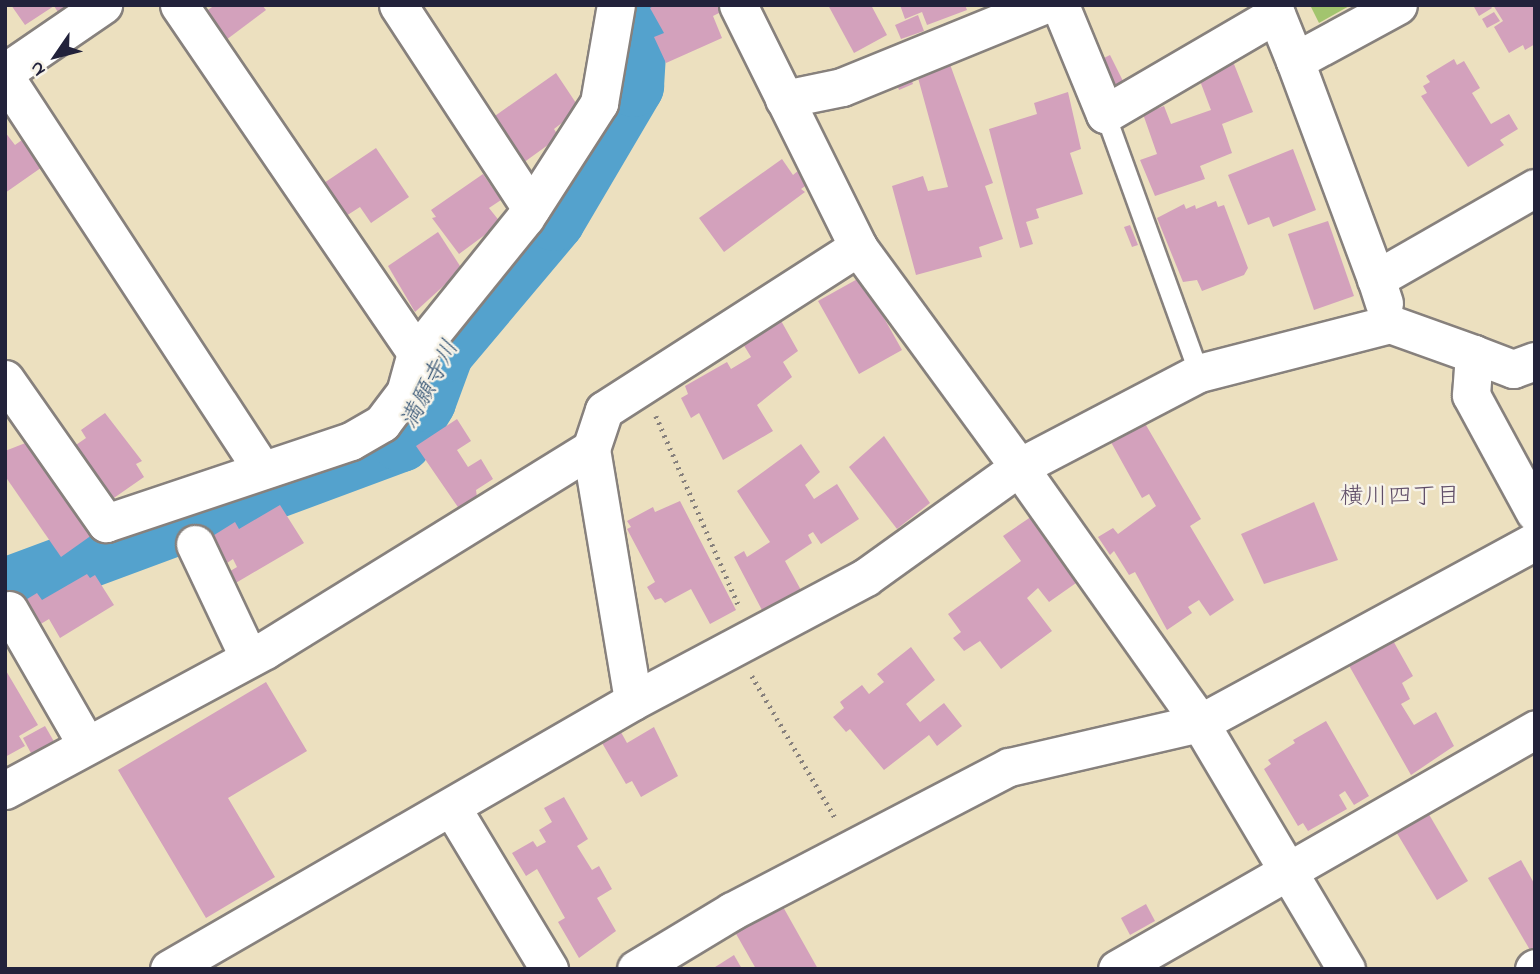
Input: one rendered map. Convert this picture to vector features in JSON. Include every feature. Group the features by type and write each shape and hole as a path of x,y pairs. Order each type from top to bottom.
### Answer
{"street":[{"path":"103,5 5,74 258,465"},
{"path":"180,5 416,353"},
{"path":"398,5 531,208"},
{"path":"5,379 16,417 106,523 351,441 382,424 405,393 416,353 531,208 599,103 616,5"},
{"path":"738,5 858,247 1019,467 1200,723 1346,969"},
{"path":"784,99 842,87 1043,5"},
{"path":"1060,5 1105,114 1276,14 1376,279 1390,324"},
{"path":"1295,61 1398,5"},
{"path":"1376,279 1535,188"},
{"path":"633,701 591,449 604,410 858,247"},
{"path":"169,969 452,808 633,701 745,644 866,577 1019,467 1199,373 1390,324 1513,369 1535,361"},
{"path":"1474,354 1471,395 1535,513"},
{"path":"5,790 249,658 591,449"},
{"path":"636,969 732,911 855,850 1009,767 1200,723 1535,541"},
{"path":"195,544 249,658"},
{"path":"9,610 86,744"},
{"path":"1117,969 1535,730"},
{"path":"452,808 549,969"}],"lane":[{"path":"1105,114 1199,373"}],"path":[{"path":"642,384 745,644 855,850"}],"green space":[{"path":"1310,5 1351,5 1319,23"}],"building":[{"path":"11,5 70,5 71,7 60,15 54,6 25,25"},
{"path":"215,5 262,5 266,10 222,43 202,14"},
{"path":"655,5 718,5 721,12 713,16 722,38 666,63 654,37 664,33 650,8"},
{"path":"828,5 871,5 887,35 854,53"},
{"path":"900,5 965,5 967,10 927,25 922,12 905,19"},
{"path":"1473,5 1490,5 1492,8 1479,16"},
{"path":"1493,5 1535,5 1535,44 1525,50 1523,45 1509,53 1494,27 1503,21"},
{"path":"1494,12 1500,21 1487,28 1482,19"},
{"path":"918,15 924,31 901,39 895,25"},
{"path":"1110,55 1123,81 1107,89 1094,63"},
{"path":"947,56 993,183 985,186 1003,239 979,247 982,257 916,275 892,186 923,176 928,191 948,187 915,67"},
{"path":"1232,59 1253,112 1222,124 1232,153 1200,166 1205,179 1155,196 1140,160 1157,154 1143,114 1164,106 1171,124 1211,110 1197,73"},
{"path":"1454,59 1457,65 1464,61 1480,88 1472,93 1491,124 1509,114 1518,129 1500,140 1504,145 1468,167 1421,96 1427,93 1423,86 1430,82 1426,76"},
{"path":"909,72 913,84 899,90 895,78"},
{"path":"556,73 580,109 554,129 559,137 523,163 492,118"},
{"path":"1068,92 1081,149 1070,153 1083,194 1036,209 1039,218 1026,222 1033,244 1020,248 989,129 1037,114 1034,103"},
{"path":"5,132 15,145 26,137 45,165 5,193"},
{"path":"376,148 409,197 371,223 360,207 346,216 324,183"},
{"path":"1293,149 1316,210 1273,227 1269,217 1248,225 1228,175"},
{"path":"782,159 793,175 799,170 808,184 801,189 805,192 724,252 699,218"},
{"path":"483,174 501,200 489,208 501,223 459,254 432,218 436,217 431,210"},
{"path":"1216,201 1218,207 1224,205 1248,268 1244,275 1202,291 1197,280 1183,282 1157,218 1184,204 1186,209 1195,205 1196,209"},
{"path":"1328,221 1354,296 1314,310 1288,234"},
{"path":"1130,225 1138,245 1132,247 1124,227"},
{"path":"438,232 462,269 415,312 388,266"},
{"path":"861,277 902,350 859,374 818,301"},
{"path":"775,310 798,351 783,362 792,377 757,405 773,431 723,460 699,413 691,418 681,398 688,394 685,386 727,362 731,369 751,357 740,339"},
{"path":"1136,408 1201,519 1190,526 1234,600 1210,616 1199,600 1188,607 1192,613 1167,630 1135,572 1129,575 1114,551 1110,555 1098,537 1113,528 1118,534 1156,506 1149,494 1142,498 1102,426"},
{"path":"105,413 142,461 136,464 144,477 111,500 73,447 86,438 81,430"},
{"path":"457,419 471,441 457,450 468,467 481,459 493,479 476,490 478,504 462,513 416,446"},
{"path":"884,436 930,503 897,529 849,467"},
{"path":"28,442 92,535 61,557 5,476 5,451"},
{"path":"801,444 820,472 805,485 814,499 837,484 859,519 821,544 813,532 808,535 812,543 785,561 802,592 763,612 734,557 744,551 747,557 770,542 737,491"},
{"path":"680,501 736,610 710,624 691,589 665,603 661,598 655,600 647,587 655,582 627,529 631,527 627,521 653,507 655,512"},
{"path":"1314,502 1338,560 1264,584 1241,534"},
{"path":"280,505 304,543 234,584 227,573 237,567 233,559 227,563 211,537 235,522 239,529"},
{"path":"1041,510 1086,576 1049,602 1038,588 1027,598 1052,631 1001,669 980,641 964,651 953,638 961,632 948,614 1021,561 1003,536"},
{"path":"87,574 90,578 95,575 114,605 60,638 49,619 34,628 19,604 37,593 42,600"},
{"path":"1391,637 1413,676 1402,683 1410,699 1401,704 1414,725 1436,712 1454,746 1411,775 1347,662"},
{"path":"911,647 935,680 906,704 920,722 944,703 962,726 937,746 929,735 884,770 850,729 846,732 833,717 844,708 840,702 862,685 869,694 884,682 877,674"},
{"path":"5,669 38,725 19,736 25,746 5,757"},
{"path":"266,682 307,751 228,798 275,877 206,918 118,770"},
{"path":"1326,721 1369,796 1354,805 1345,791 1339,795 1347,809 1308,831 1303,823 1298,826 1264,769 1271,764 1268,760 1295,743 1293,740"},
{"path":"617,725 627,743 654,727 678,776 641,797 632,781 626,784 598,736"},
{"path":"45,726 56,745 33,757 23,738"},
{"path":"564,797 588,839 577,846 592,870 599,866 612,889 597,898 616,931 579,958 558,922 565,918 537,869 526,876 512,853 533,841 537,847 546,842 539,830 552,822 544,808"},
{"path":"1427,811 1468,881 1437,900 1395,830"},
{"path":"1521,860 1535,885 1535,947 1530,950 1488,878"},
{"path":"1146,904 1155,921 1130,935 1121,918"},
{"path":"782,905 818,969 756,969 735,932"},
{"path":"734,955 742,969 712,969"}],"waterway":[{"name":"満願寺川","path":"5,588 401,441 425,401 443,352 554,220 633,86 638,5"}],"district":[{"name":"横川四丁目","path":"1400,498"}]}
